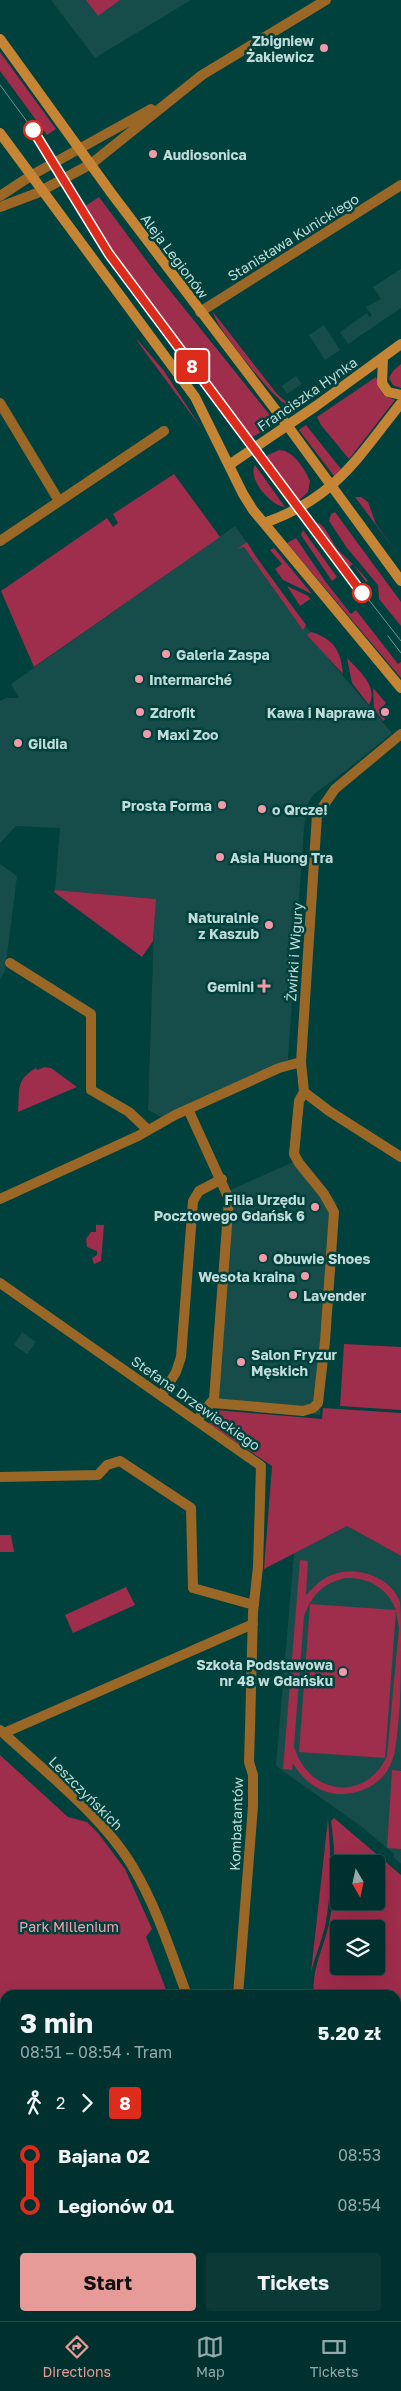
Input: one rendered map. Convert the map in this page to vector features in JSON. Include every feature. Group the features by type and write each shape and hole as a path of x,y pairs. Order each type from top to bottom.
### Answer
{"main road":[{"name":"Aleja Legionów","path":"0,39 90,164 287,425 401,581"},
{"path":"0,133 196,398 243,494 264,523 401,688"},
{"name":"Franciszka Hynka","path":"229,465 401,344"},
{"path":"383,358 382,383 388,392 401,395"},
{"path":"264,523 293,512 332,488 349,470 401,403"}],"street":[{"path":"0,207 43,190 90,164 202,75 326,0"},
{"path":"0,196 79,148 166,102"},
{"name":"Stanisława Kunickiego","path":"200,312 401,185"},
{"path":"0,403 59,502"},
{"path":"0,541 164,431"},
{"name":"Żwirki i Wigury","path":"304,1092 301,1062 316,820 320,808 331,794 401,734"},
{"path":"10,963 91,1014 91,1090 129,1112 148,1130"},
{"path":"0,1199 138,1136 188,1109 279,1068 301,1062"},
{"path":"213,1403 303,1411 313,1408 318,1403 325,1341 334,1212 324,1194 298,1164 294,1154 299,1101 304,1092 329,1111 401,1157"},
{"path":"188,1109 222,1179 229,1199 213,1403 197,1420"},
{"path":"162,1395 176,1372 181,1357 193,1201 199,1190 222,1179"},
{"name":"Stefana Drzewieckiego","path":"0,1283 261,1466 258,1567 253,1624"},
{"path":"0,1477 98,1475 107,1465 120,1461 191,1508 193,1588 254,1604"},
{"path":"2,1731 253,1624"},
{"name":"Kombatantów","path":"238,1990 253,1806 254,1775 249,1762 253,1624"},
{"name":"Leszczyńskich","path":"2,1731 95,1819 130,1861 147,1893 185,1990"}],"shaded area":[{"path":"51,0 191,0 95,58"},
{"path":"401,269 401,308 348,344 340,332 367,313 369,317 372,315 366,307 381,299 373,287"},
{"path":"324,325 340,350 325,360 309,335"},
{"path":"296,376 302,384 287,394 282,386"},
{"path":"235,526 332,663 392,733 313,795 308,804 304,828 288,1060 161,1117 148,1110 155,899 55,890 60,828 16,826 0,843 0,701 6,698 19,698 11,684"},
{"path":"0,864 17,876 5,971 0,979"},
{"path":"300,1159 337,1203 334,1212 320,1415 214,1405 228,1191"},
{"path":"22,1332 36,1342 27,1354 14,1345"},
{"name":"Szkoła Podstawowa nr 48 w Gdańsku","path":"347,1526 401,1556 401,1864 393,1857 394,1854 362,1827 276,1766 294,1553"}],"green space":[{"path":"86,0 120,0 98,16"},
{"path":"0,52 56,129 47,135 0,71"},
{"path":"99,197 155,272 269,414 271,420 267,428 250,439 132,280 84,207"},
{"path":"213,312 277,394 291,406 279,399 253,370 222,329"},
{"path":"136,338 164,371 202,429 140,345"},
{"path":"401,364 400,388 393,385 389,378 393,371"},
{"path":"376,377 383,395 395,400 349,459 321,425 317,417"},
{"path":"306,425 341,469 334,476 299,430"},
{"path":"279,450 289,453 294,457 302,466 310,481 308,492 297,502 264,457"},
{"path":"255,465 285,507 273,502 257,484 253,471"},
{"path":"174,474 220,537 34,667 1,591 107,518 113,527 118,523 113,514"},
{"path":"355,497 361,497 368,502 376,524 397,553"},
{"path":"335,512 401,602 401,626 379,599 378,585 347,548 329,521 331,514"},
{"path":"319,523 337,548 353,564 347,569 313,525"},
{"path":"303,530 337,577 332,581 301,535"},
{"path":"296,538 325,581 351,614 356,610 398,664 401,662 401,678 287,543"},
{"path":"247,542 306,625 303,630 244,547 237,549"},
{"path":"274,548 312,594 283,580 275,569 282,564 270,550"},
{"path":"354,565 361,573 368,581 366,582"},
{"path":"287,586 308,596 322,613 310,599 300,606"},
{"path":"311,632 325,638 335,647 343,674 307,635"},
{"path":"347,658 369,685 371,698 369,705 352,683"},
{"path":"373,688 386,703 379,710 385,719 383,721 374,709"},
{"path":"55,890 156,899 153,941 142,957 54,892"},
{"path":"44,1067 51,1068 77,1087 18,1112 19,1092 22,1081 29,1072 36,1068 38,1070"},
{"path":"96,1225 104,1225 101,1261 94,1264 92,1258 97,1255 97,1251 87,1247 86,1239 91,1232 96,1232"},
{"path":"344,1344 401,1347 401,1410 340,1406"},
{"path":"323,1408 401,1413 401,1556 347,1526 264,1569 272,1466 209,1424 208,1414 216,1410 322,1419"},
{"path":"0,1535 11,1535 14,1552 0,1552"},
{"path":"300,1560 308,1561 306,1595 329,1576 349,1572 359,1572 379,1579 395,1593 400,1602 401,1610 400,1708 393,1758 387,1771 373,1785 354,1793 326,1792 307,1781 293,1763 292,1770 283,1769","holes":["346,1578 370,1582 383,1590 396,1610 310,1604 319,1591 331,1583","310,1604 299,1752 385,1758 396,1611 399,1628 387,1756 377,1771 365,1781 351,1787 337,1787 323,1783 311,1775 301,1762 294,1746 304,1616"]},
{"path":"126,1587 135,1605 73,1633 65,1615"},
{"name":"Park Millenium","path":"0,1755 68,1817 87,1822 98,1833 125,1869 152,1929 146,1937 166,1990 0,1990"},
{"path":"392,1770 401,1771 401,1849 387,1848"},
{"path":"334,1818 377,1855 334,1855 331,1821"},
{"path":"328,1819 329,1900 325,1927 311,1972"},
{"path":"385,1861 401,1875 401,1990 314,1990 316,1968 331,1910 385,1910"}],"tram line":[{"path":"0,85 45,146 109,254 298,509 401,641"},
{"name":"8","path":"33,130 55,162 109,254 362,593"},
{"path":"388,636 401,653"}],"place":[{"name":"Zbigniew Żakiewicz","path":"324,48"},
{"name":"Audiosonica","path":"153,154"},
{"name":"Galeria Zaspa","path":"166,654"},
{"name":"Intermarché","path":"139,679"},
{"name":"Zdrofit","path":"140,712"},
{"name":"Kawa i Naprawa","path":"385,712"},
{"name":"Maxi Zoo","path":"147,734"},
{"name":"Gildia","path":"18,743"},
{"name":"Prosta Forma","path":"222,805"},
{"name":"o Qrcze!","path":"262,809"},
{"name":"Asia Huong Tra","path":"220,857"},
{"name":"Naturalnie z Kaszub","path":"269,925"},
{"name":"Gemini","path":"264,986"},
{"name":"Filia Urzędu Pocztowego Gdańsk 6","path":"315,1207"},
{"name":"Obuwie Shoes","path":"263,1258"},
{"name":"Wesoła kraina","path":"305,1276"},
{"name":"Lavender","path":"293,1295"},
{"name":"Salon Fryzur Męskich","path":"241,1362"},
{"name":"Szkoła Podstawowa nr 48 w Gdańsku","path":"343,1672"}]}
